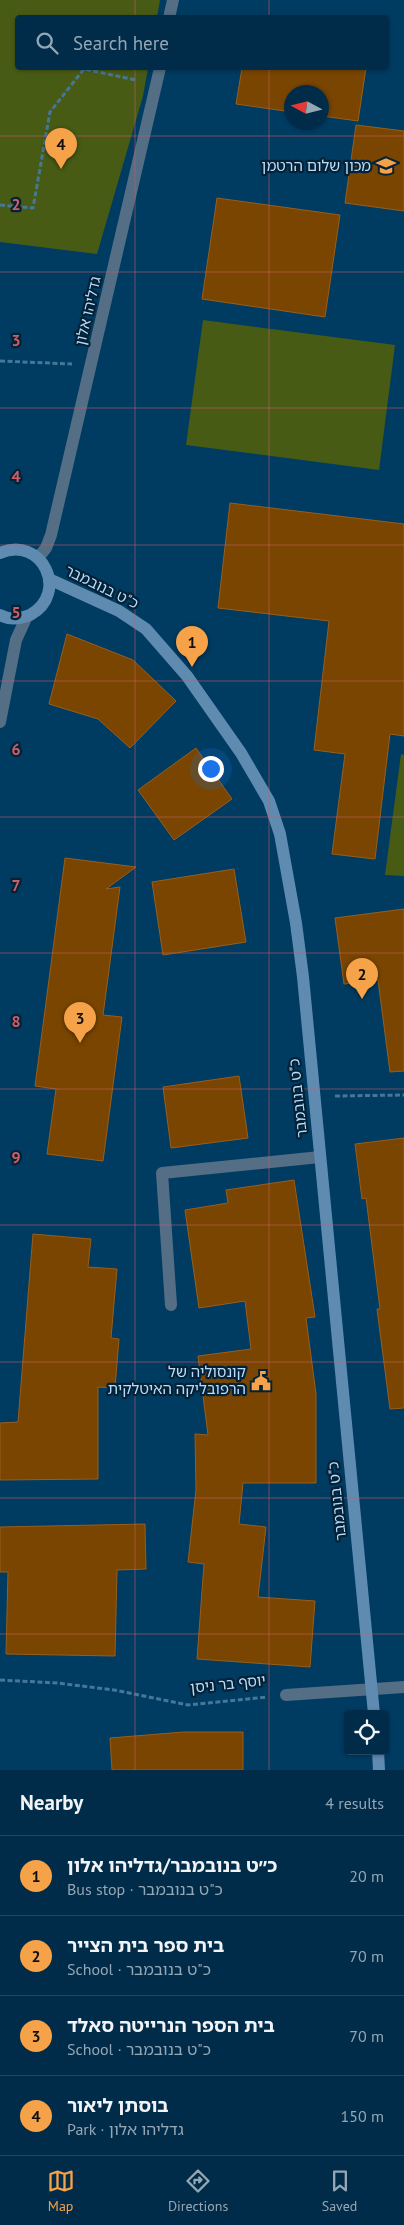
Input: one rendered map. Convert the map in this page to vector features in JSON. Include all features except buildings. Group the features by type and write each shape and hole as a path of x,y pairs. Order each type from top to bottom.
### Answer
{"street":[{"path":"170,15 173,0"},
{"name":"גדליהו אלון","path":"38,558 46,548 51,535 160,70"},
{"path":"0,615 16,619 27,616 37,610 44,602 49,591 49,579 46,568 38,558 29,552 18,549 2,550"},
{"name":"כ\"ט בנובמבר","path":"49,579 119,611 146,629 188,676 218,717 269,801 280,834 296,923 374,1710"},
{"path":"0,722 16,640 27,616"},
{"path":"171,1305 162,1173 320,1157"},
{"name":"יוסף בר ניסן","path":"286,1695 404,1687"},
{"path":"378,1755 380,1770"}],"path":[{"path":"0,205 34,208 50,112 82,70"},
{"path":"93,70 157,84"},
{"path":"0,361 92,365"},
{"path":"360,1096 404,1095"},
{"name":"יוסף בר ניסן","path":"0,1680 57,1683 114,1690 188,1705 286,1695"}],"green space":[{"path":"0,0 160,0 157,15 15,15 15,70 148,70 143,96 97,254 0,242"},
{"path":"203,320 395,345 379,470 186,445"},
{"path":"401,754 404,755 404,876 385,875"}],"place":[{"name":"מכון שלום הרטמן","path":"386,166"},
{"name":"בוסתן ליאור","path":"61,169"},
{"name":"כ״ט בנובמבר/גדליהו אלון","path":"192,667"},
{"name":"בית ספר בית הצייר","path":"362,999"},
{"name":"בית הספר הנרייטה סאלד","path":"80,1043"},
{"name":"קונסוליה של הרפובליקה האיטלקית","path":"261,1381"}]}
